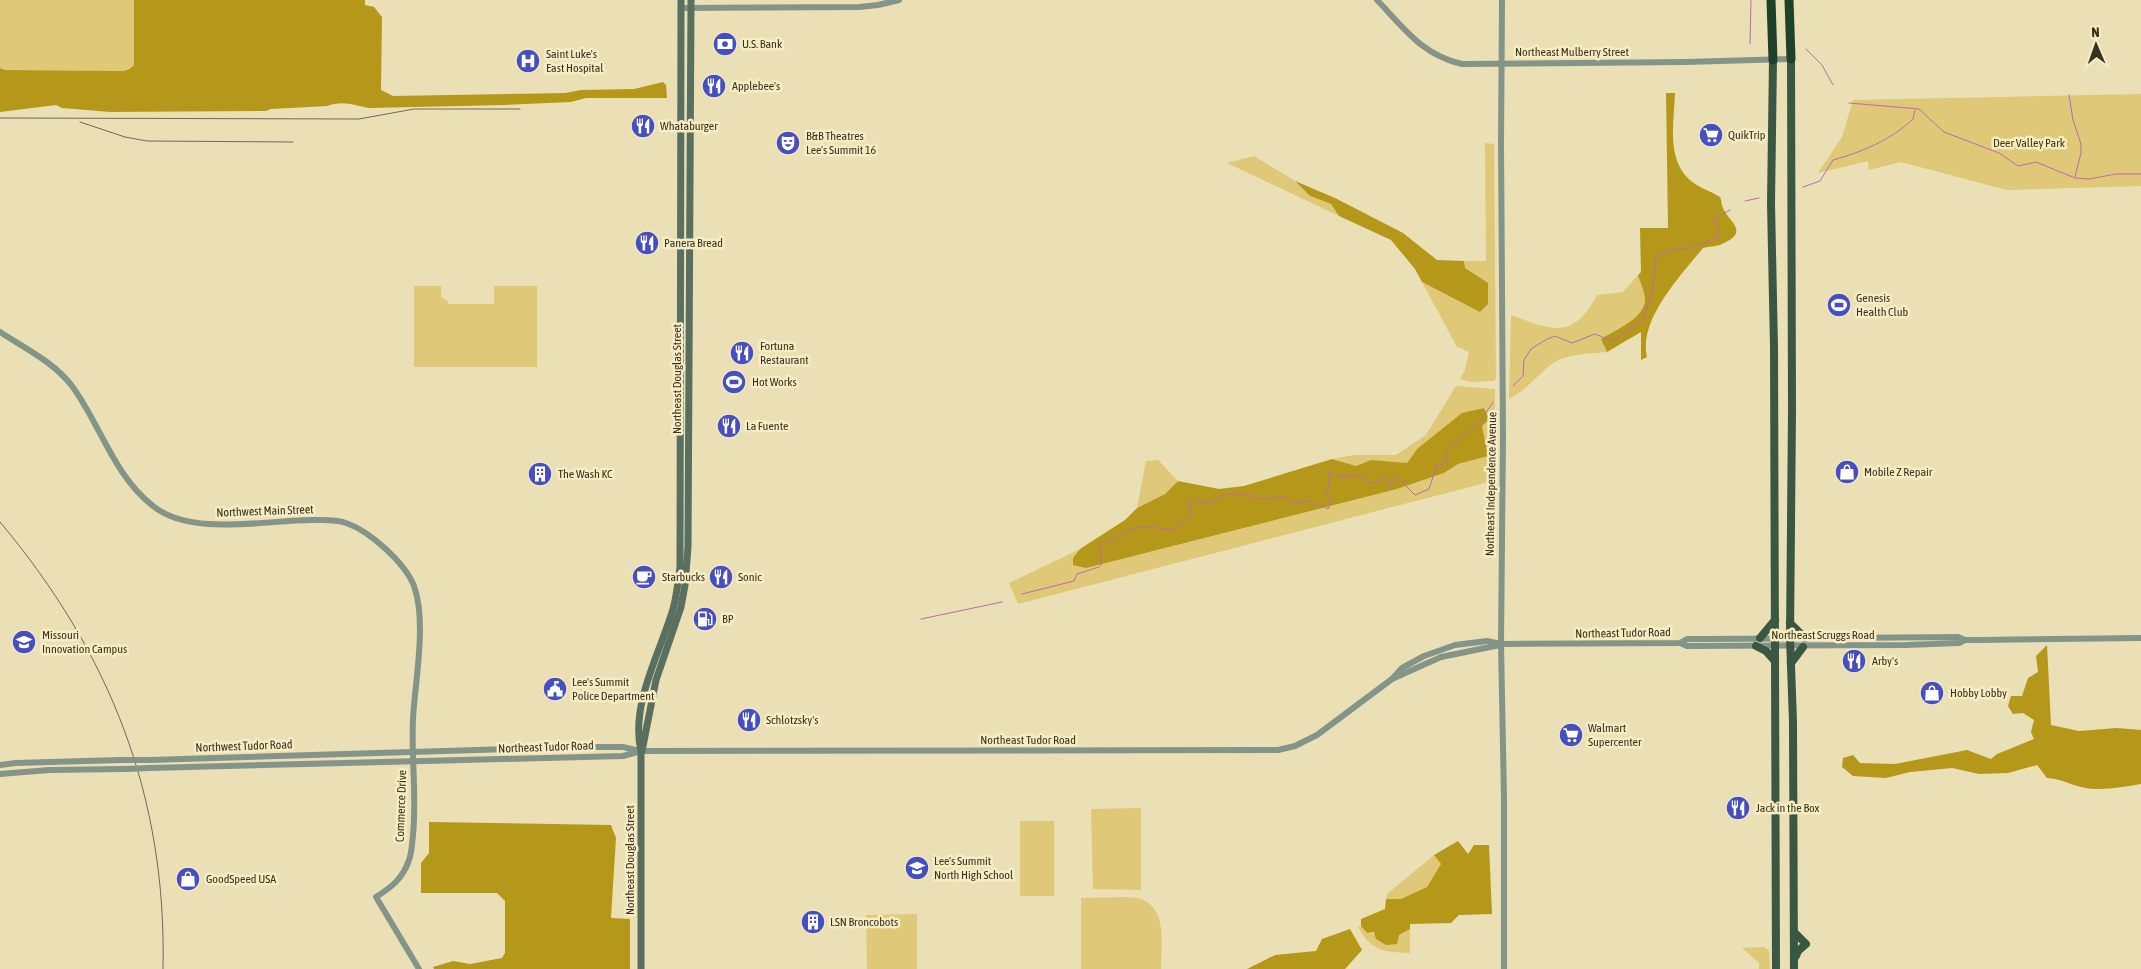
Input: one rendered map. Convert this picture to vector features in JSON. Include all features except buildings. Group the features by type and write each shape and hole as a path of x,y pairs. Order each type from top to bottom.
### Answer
{"highway":[{"path":"1772,0 1772,60"},
{"path":"1789,0 1791,59"}],"main road":[{"name":"Northeast Douglas Street","path":"641,969 641,751 638,736 646,686 673,608 680,567 681,4"},
{"name":"Northeast Douglas Street","path":"641,751 656,680 678,622 686,585 688,547 691,4"},
{"path":"1791,59 1792,382 1790,642 1794,965"},
{"path":"1772,60 1771,203 1774,347 1776,969"},
{"path":"680,415 687,418 688,424"},
{"path":"1760,638 1775,620"},
{"path":"1790,623 1804,642 1791,662"},
{"path":"1756,646 1766,651 1775,662"},
{"path":"1794,932 1806,944 1798,951 1794,965"}],"street":[{"path":"681,4 859,7 878,6 899,0"},
{"name":"Northeast Mulberry Street","path":"1377,0 1420,45 1446,60 1462,64 1791,59"},
{"name":"Northeast Independence Avenue","path":"1502,0 1503,436 1501,644 1504,798 1504,969"},
{"name":"Northwest Main Street","path":"0,332 52,365 64,376 78,395 130,484 162,512 190,522 212,524 291,520 329,520 346,523 372,538 393,556 414,586 419,614 418,672 413,719 414,762"},
{"name":"Northeast Scruggs Road","path":"1680,643 1687,646 1756,646 1775,642 1866,638 1958,637 1965,640 2141,638"},
{"path":"1705,646 1718,638"},
{"name":"Northeast Tudor Road","path":"489,751 578,747 623,747 641,751 1278,750 1296,746 1317,735 1392,679 1441,658 1501,644 1680,643 1688,640 1718,638 1760,638 1775,642"},
{"path":"1865,646 1866,638"},
{"path":"1696,646 1703,639"},
{"name":"Northeast Scruggs Road","path":"1804,642 1865,646 1932,645 1959,643 1965,640"},
{"path":"566,757 576,752 578,747"},
{"name":"Northwest Tudor Road","path":"0,765 16,763 489,751"},
{"name":"Northeast Tudor Road","path":"451,761 623,756 641,751"},
{"path":"299,755 302,764"},
{"name":"Northwest Tudor Road","path":"0,774 50,770 451,761"},
{"name":"Commerce Drive","path":"414,762 414,823 410,857 404,874 392,887 376,897 418,969"}],"green space":[{"path":"0,0 134,0 134,65 123,71 5,70 0,68"},
{"name":"Deer Valley Park","path":"2141,94 2141,186 2007,190 1901,162 1869,170 1868,161 1818,173 1842,137 1853,100"},
{"path":"1485,143 1494,144 1496,379 1493,381 1472,382 1460,379 1465,370 1469,352 1457,347 1422,282 1480,312 1488,283 1465,268 1464,261 1486,261"},
{"path":"1254,156 1295,181 1310,196 1331,204 1339,216 1227,163"},
{"path":"1638,275 1645,298 1644,305 1641,312 1629,323 1601,339 1607,352 1576,355 1554,362 1525,388 1509,399 1511,315 1538,325 1560,328 1570,325 1579,320 1588,310 1597,295 1623,292"},
{"path":"414,286 441,286 441,297 448,301 448,304 494,304 494,286 537,286 537,367 414,367"},
{"path":"1456,386 1495,389 1494,510 1490,511 1489,482 1018,604 1009,583 1080,549 1073,558 1204,537 1397,489 1444,473 1458,464 1487,456 1482,426 1417,449 1407,463 1371,460 1356,466 1332,459 1355,455 1396,455 1426,435"},
{"path":"1158,460 1178,481 1165,494 1137,508 1146,461"},
{"path":"1141,808 1141,890 1093,889 1091,809"},
{"path":"1020,821 1054,821 1054,896 1020,896"},
{"path":"1434,855 1441,864 1427,887 1401,899 1386,899 1387,894"},
{"path":"1125,897 1141,899 1150,904 1156,911 1162,939 1161,969 1081,969 1081,898"},
{"path":"917,914 917,969 867,969 866,915"},
{"path":"1361,926 1367,933 1399,935 1410,929 1410,953 1386,951 1373,946 1358,927"},
{"path":"1764,947 1769,951 1770,969 1759,969 1759,963 1742,948"}],"shaded area":[{"path":"134,0 365,0 365,5 374,7 382,17 381,90 393,96 565,93 581,90 634,89 663,82 666,85 667,98 586,98 571,102 369,108 338,103 327,106 271,109 266,111 110,112 62,108 56,105 0,112 0,68 5,70 123,71 134,65"},
{"path":"1666,93 1675,93 1673,143 1679,165 1685,175 1695,184 1720,197 1722,207 1735,226 1736,231 1731,240 1717,246 1703,248 1673,285 1655,313 1646,343 1647,357 1641,360 1641,332 1607,352 1601,339 1629,323 1641,312 1644,305 1645,298 1638,275 1641,272 1640,228 1668,228"},
{"path":"1295,181 1335,198 1403,233 1437,260 1464,261 1465,268 1488,283 1488,304 1480,312 1422,282 1415,269 1391,240 1339,216 1331,204 1310,196"},
{"path":"1484,408 1489,419 1482,426 1488,456 1458,464 1444,473 1397,489 1086,568 1073,565 1073,558 1080,549 1125,520 1137,508 1165,494 1178,481 1219,489 1244,486 1332,459 1356,466 1371,460 1407,463 1417,449 1462,413"},
{"path":"2047,645 2051,725 2079,731 2117,728 2141,730 2141,784 2111,789 2076,786 2057,779 2047,778 2037,765 2008,773 1979,774 1952,768 1910,772 1886,778 1853,776 1842,767 1843,758 1853,755 1860,763 1895,764 1967,750 1991,759 1997,754 2034,739 2031,732 2034,720 2023,713 2013,714 2008,706 2011,696 2022,696 2028,678 2038,672 2036,656"},
{"path":"429,822 611,825 616,838 611,918 630,919 630,969 434,969 433,967 453,961 470,964 502,958 505,953 505,901 497,893 421,893 421,863 429,853"},
{"path":"1458,841 1468,854 1474,845 1489,845 1492,914 1459,915 1451,923 1410,924 1410,929 1399,935 1397,944 1386,945 1376,939 1374,932 1367,933 1361,926 1361,919 1385,909 1386,899 1401,899 1427,887 1441,864 1434,855"},
{"path":"1350,929 1362,950 1345,969 1247,969 1275,955 1316,951 1322,939"}],"waterway":[{"path":"1750,44 1751,0"},
{"path":"1806,49 1822,65 1833,85"},
{"path":"2069,95 2073,120 2081,144 2081,153 2075,177"},
{"path":"1849,103 1919,109 1944,132 1999,153 2018,166 2036,162 2075,178 2089,179 2116,174 2141,174"},
{"path":"1803,187 1820,181 1833,160 1865,149 1895,133 1913,119 1915,110"},
{"path":"1745,201 1759,198"},
{"path":"1513,386 1523,376 1524,360 1531,349 1547,339 1555,336 1572,343 1595,334 1612,341 1643,320 1652,292 1656,257 1671,250 1691,248 1719,237 1720,231 1713,219 1730,210"},
{"path":"1022,594 1074,581 1077,574 1099,567 1102,564 1100,547 1126,531 1141,527 1172,530 1192,515 1188,502 1194,498 1199,502 1210,503 1226,494 1244,494 1261,499 1282,497 1297,503 1311,501 1317,507 1322,505 1328,509 1332,499 1326,493 1329,488 1329,472 1342,477 1359,475 1369,483 1377,483 1385,477 1390,487 1397,477 1415,495 1429,489 1437,465 1446,463 1447,451 1479,423 1493,402"},
{"path":"921,619 1002,602"}],"railway":[{"path":"0,118 359,119 414,109 520,109"},
{"path":"80,122 125,137 147,141 293,142"},
{"path":"0,522 39,572 72,623 101,676 124,730 142,787 155,845 162,906 163,969"}],"place":[{"name":"U.S. Bank","path":"725,44"},
{"name":"Saint Luke's East Hospital","path":"528,61"},
{"name":"Applebee's","path":"714,86"},
{"name":"Whataburger","path":"643,126"},
{"name":"QuikTrip","path":"1711,135"},
{"name":"B&B Theatres Lee's Summit 16","path":"788,143"},
{"name":"Panera Bread","path":"647,243"},
{"name":"Genesis Health Club","path":"1839,305"},
{"name":"Fortuna Restaurant","path":"742,353"},
{"name":"Hot Works","path":"734,382"},
{"name":"La Fuente","path":"729,426"},
{"name":"Mobile Z Repair","path":"1847,472"},
{"name":"The Wash KC","path":"540,474"},
{"name":"Starbucks","path":"644,577"},
{"name":"Sonic","path":"721,577"},
{"name":"BP","path":"705,619"},
{"name":"Missouri Innovation Campus","path":"24,642"},
{"name":"Arby's","path":"1854,661"},
{"name":"Lee's Summit Police Department","path":"555,689"},
{"name":"Hobby Lobby","path":"1932,693"},
{"name":"Schlotzsky's","path":"749,720"},
{"name":"Walmart Supercenter","path":"1571,735"},
{"name":"Jack in the Box","path":"1738,808"},
{"name":"Lee's Summit North High School","path":"917,868"},
{"name":"GoodSpeed USA","path":"188,879"},
{"name":"LSN Broncobots","path":"813,922"}]}
